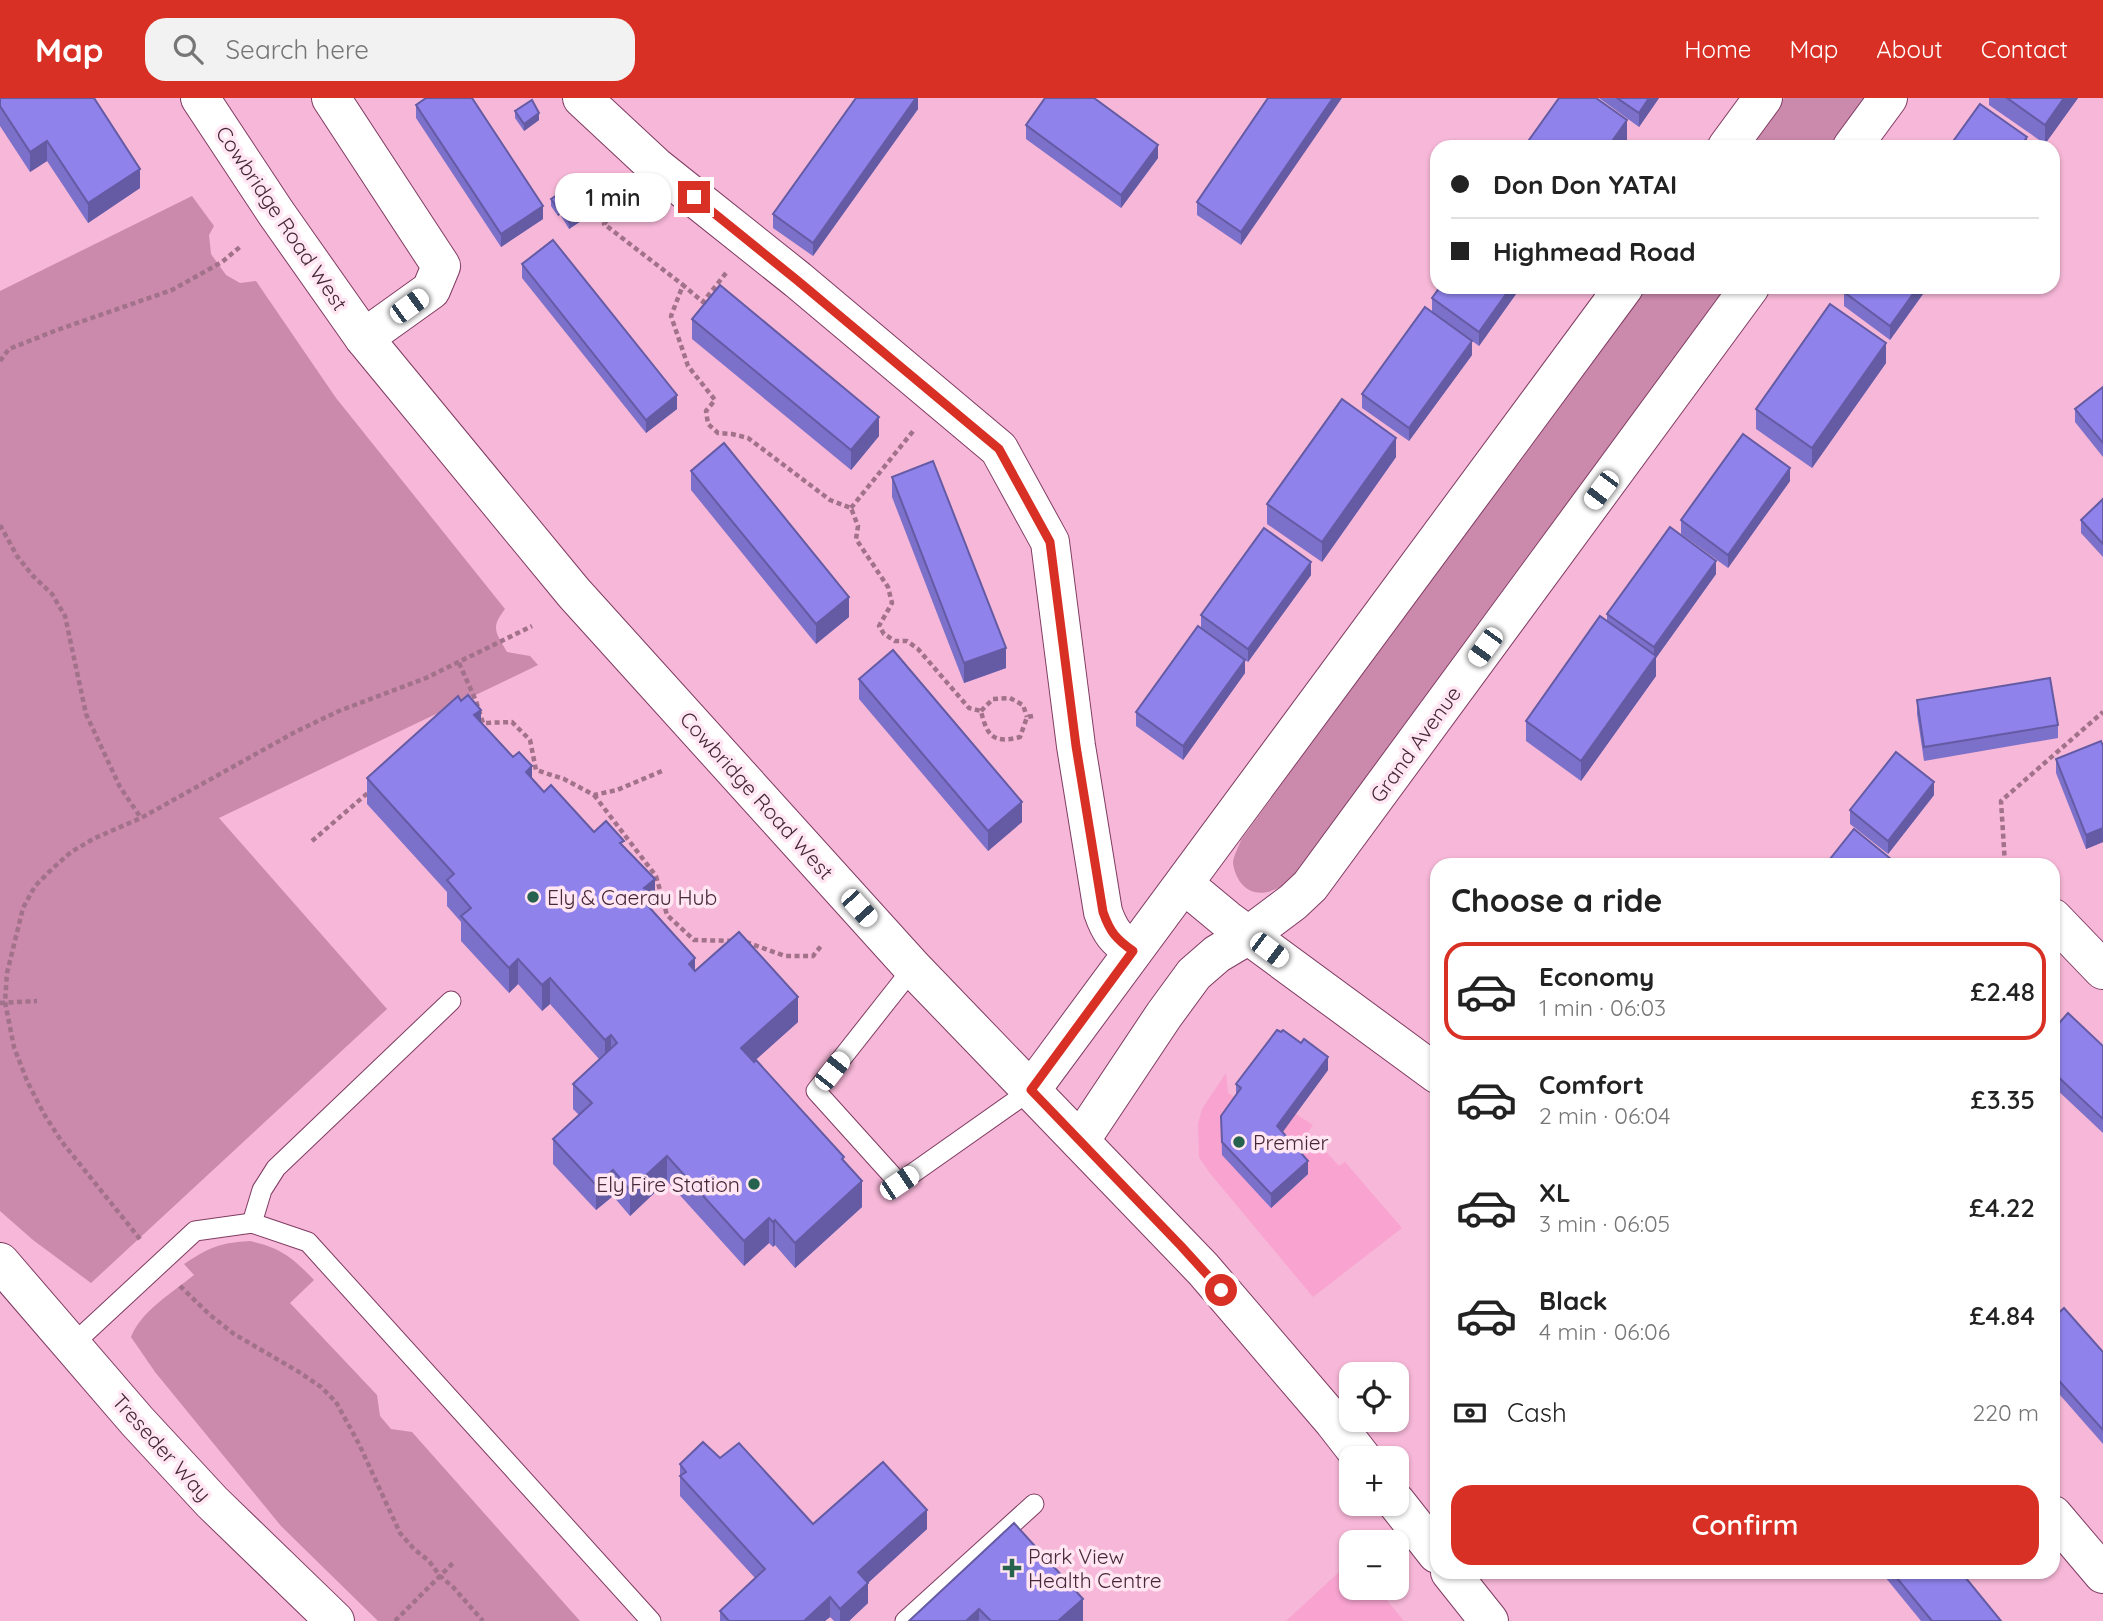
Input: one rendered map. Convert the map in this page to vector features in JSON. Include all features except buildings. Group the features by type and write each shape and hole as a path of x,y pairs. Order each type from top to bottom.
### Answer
{"main road":[{"name":"Cowbridge Road West","path":"200,98 364,338 575,593 913,968 1203,1269 1353,1446"},
{"path":"331,98 441,266 431,290 364,338"},
{"path":"1732,140 1763,98"},
{"path":"1857,140 1888,98"},
{"path":"585,99 655,166 751,242 999,449 1050,542 1076,746 1103,912 1109,929 1133,951"},
{"path":"1031,1090 1619,294"},
{"name":"Grand Avenue","path":"1080,1141 1194,974 1217,954 1249,935 1293,902 1310,886 1745,294"},
{"path":"1185,885 1226,919 1430,1069"},
{"path":"2060,925 2103,970"},
{"name":"Treseder Way","path":"0,1262 71,1346 212,1502 335,1621"},
{"path":"1407,1516 1430,1545"},
{"path":"2060,1523 2103,1574"},
{"path":"1456,1579 1489,1621"}],"lane":[{"path":"913,968 816,1091 899,1183 1031,1090"},
{"path":"252,1223 262,1190 276,1168 451,1001"},
{"path":"71,1346 195,1231 252,1223 309,1242 651,1621"},
{"path":"905,1621 1034,1504"}],"path":[{"path":"655,166 604,224 703,302 751,242"},
{"path":"0,361 9,349 172,290 222,262 240,247"},
{"path":"683,285 671,316 688,366 715,400 706,411 708,424 718,433 748,438 830,500 851,508 858,526 856,539 888,587 892,603 879,626 884,634 895,641 907,641 918,649 969,708 981,710"},
{"path":"851,508 939,399"},
{"path":"0,525 17,556 52,594 65,616 86,714 120,787 141,818"},
{"path":"148,1248 62,1142 27,1081 14,1047 3,1003 7,973 23,908 35,886 71,852 95,838 141,818 297,731 339,711 426,678 532,625"},
{"path":"459,663 483,723 512,723 530,740 536,770 564,779 594,795 656,876 667,915 694,940 747,942 785,956 813,956 821,946"},
{"path":"1010,698 1023,705 1027,717 1020,737 1007,740 993,738 985,729 981,710 993,699 1010,698"},
{"path":"466,710 476,701"},
{"path":"1027,717 1073,711"},
{"path":"2005,858 2001,801 2103,712"},
{"path":"594,795 617,790 662,771"},
{"path":"312,841 374,788"},
{"path":"3,1003 37,1001"},
{"path":"180,1286 234,1334 299,1371 336,1402 359,1444 400,1533 484,1621"},
{"path":"395,1621 455,1562"}],"shaded area":[{"path":"1784,98 1866,98 1835,140 1753,140"},
{"path":"192,196 214,226 209,235 211,254 226,275 240,283 256,281 336,398 505,609 497,621 496,630 507,652 530,656 538,665 219,818 387,1009 91,1283 33,1240 0,1211 0,291"},
{"path":"1640,294 1723,294 1291,880 1272,891 1259,893 1247,888 1238,878 1233,864 1241,840"},
{"path":"1226,1073 1228,1093 1283,1130 1296,1114 1313,1125 1308,1132 1339,1166 1345,1162 1402,1228 1313,1297 1199,1157 1198,1124 1202,1109"},
{"path":"250,1241 285,1254 314,1280 290,1303 377,1395 380,1416 391,1429 412,1432 580,1621 378,1621 281,1526 155,1372 131,1337 150,1310 194,1275 184,1264 215,1247"},
{"path":"1339,1572 1339,1600 1387,1600 1404,1621 1286,1621"}],"place":[{"name":"Ely & Caerau Hub","path":"533,897"},
{"name":"Premier","path":"1239,1142"},
{"name":"Ely Fire Station","path":"754,1184"},
{"name":"Park View Health Centre","path":"1012,1568"}],"route":[{"path":"694,197 999,449 1050,542 1076,746 1103,912 1109,929 1133,951 1031,1090 1221,1290"}]}
